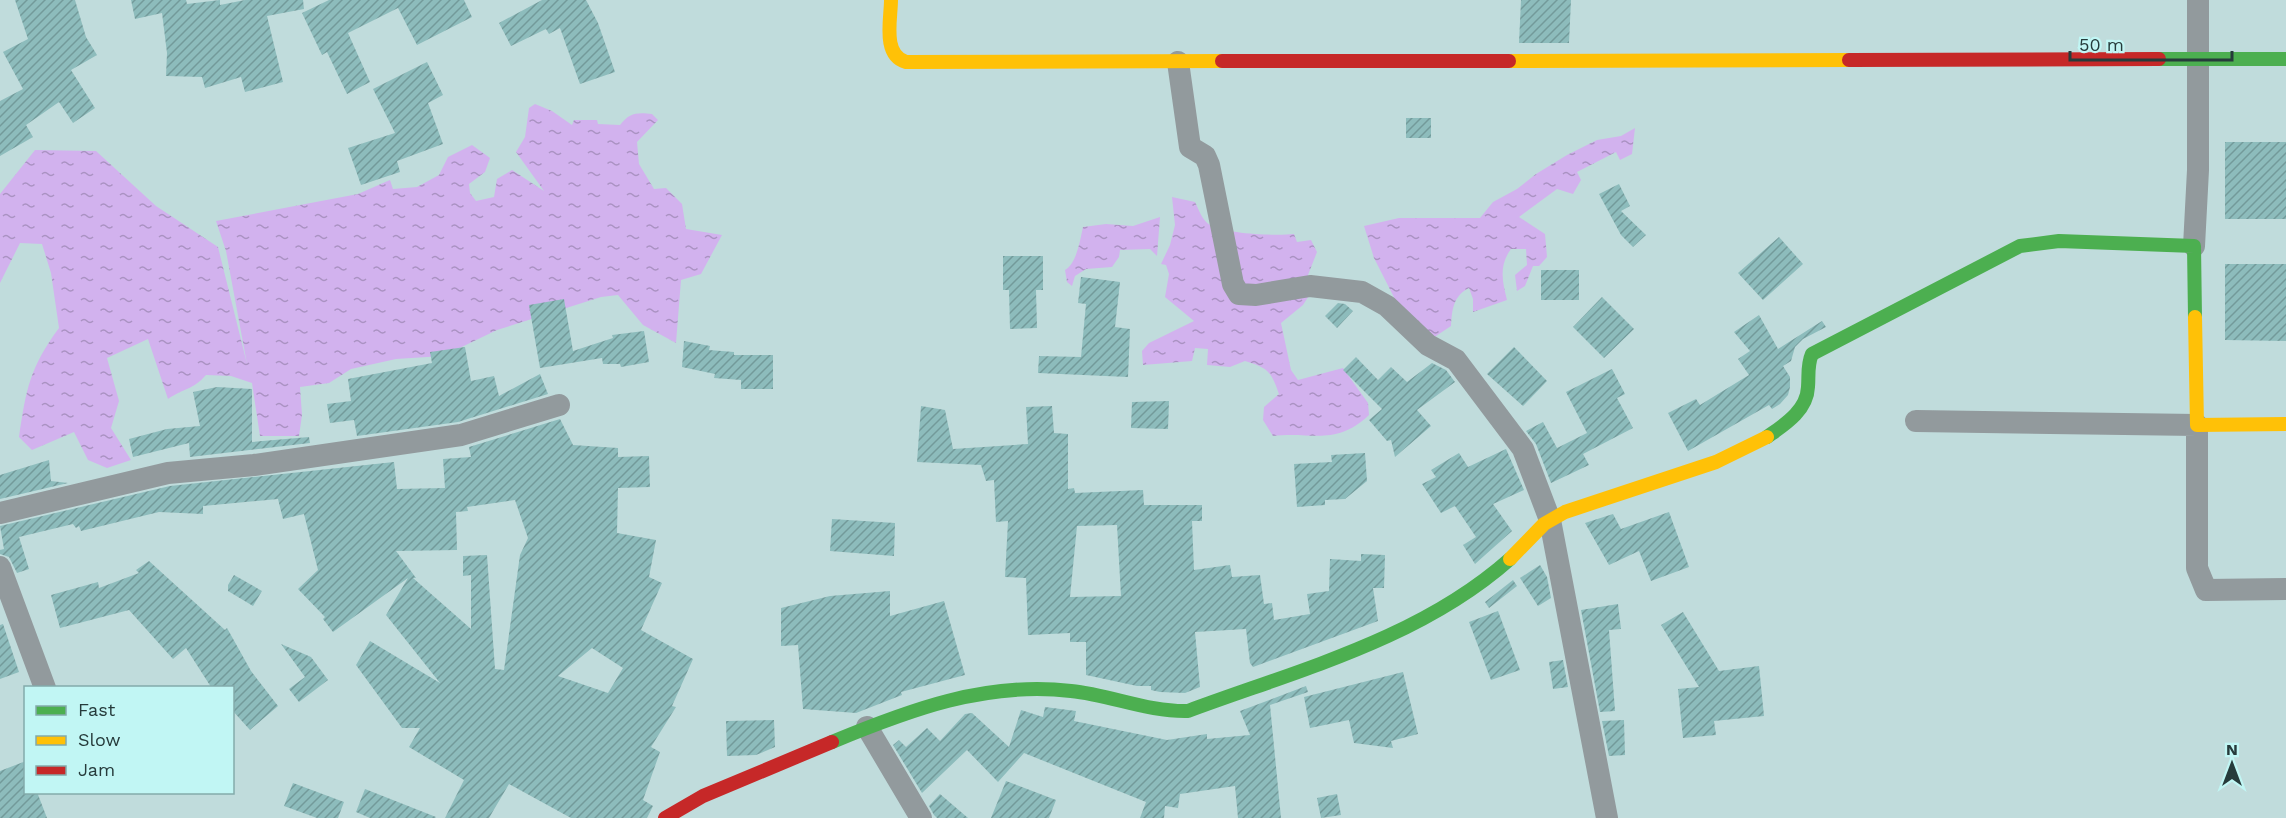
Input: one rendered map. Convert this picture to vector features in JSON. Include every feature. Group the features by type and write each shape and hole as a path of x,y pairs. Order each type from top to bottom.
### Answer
{"street":[{"path":"891,0 891,47 899,60 906,62 2286,59"},
{"path":"2198,0 2198,170 2194,246 2198,568 2206,590 2286,590"},
{"path":"1178,62 1190,147 1205,156 1209,165 1233,284 1239,294 1256,295 1310,286 1362,292 1387,306 1428,345 1456,360 1523,449 1550,520 1607,818"},
{"path":"665,818 701,798 867,727 965,695 997,689 1033,688 1104,696 1166,712 1188,711 1407,629 1438,613 1485,581 1550,520 1587,503 1666,479 1749,448 1779,431 1804,404 1808,396 1806,363 1812,354 2020,246 2059,241 2194,246"},
{"path":"0,513 168,473 254,465 461,435 559,405"},
{"path":"1916,421 2286,424"},
{"path":"0,567 45,686"},
{"path":"867,727 921,818"}],"water":[{"path":"535,104 552,111 572,125 574,120 597,120 598,124 620,125 630,116 642,113 652,114 658,120 637,142 639,164 654,189 666,188 682,204 686,229 722,235 701,274 681,280 676,343 643,325 618,295 601,297 497,330 443,356 396,359 351,369 329,383 300,387 302,415 299,436 260,436 252,383 231,376 206,375 192,386 168,399 148,339 107,358 119,401 111,428 131,460 107,468 88,460 74,432 32,450 19,437 24,405 35,367 59,328 51,273 42,244 20,243 0,283 0,194 35,150 96,151 156,206 218,247 247,364 226,251 216,221 358,194 390,180 393,189 417,187 439,175 448,157 472,145 490,158 485,172 469,184 470,193 476,201 494,197 497,179 512,170 544,191 516,152 525,137 529,108"},
{"path":"1635,128 1632,154 1620,160 1616,152 1577,172 1581,180 1573,194 1557,189 1519,217 1545,234 1547,257 1539,266 1533,266 1525,286 1517,291 1515,275 1527,265 1526,249 1511,249 1503,267 1507,300 1473,312 1473,299 1469,288 1457,299 1451,326 1427,342 1402,313 1374,258 1364,226 1399,218 1480,218 1493,202 1517,189 1567,155 1597,140 1621,136"},
{"path":"1172,197 1195,202 1205,220 1217,228 1251,234 1294,234 1297,242 1311,240 1317,252 1308,275 1310,294 1303,305 1281,323 1291,370 1298,380 1343,368 1368,403 1369,415 1357,425 1334,434 1273,436 1263,420 1264,407 1279,394 1274,380 1264,368 1245,361 1230,367 1207,365 1208,349 1195,348 1192,361 1143,365 1142,351 1149,343 1194,321 1165,297 1169,274 1166,265 1161,264 1170,245 1175,225"},
{"path":"1160,217 1157,256 1150,249 1120,250 1119,257 1112,267 1086,269 1075,276 1072,286 1067,282 1065,270 1075,257 1083,227 1106,224 1133,226"}],"building":[{"path":"15,0 75,0 86,37 97,55 71,70 95,108 73,123 59,102 26,125 33,137 0,156 0,101 23,89 3,52 28,39"},
{"path":"131,0 186,0 187,4 220,0 220,5 245,0 303,0 304,9 267,16 283,82 245,92 241,77 205,88 202,77 166,76 167,53 162,13 135,19"},
{"path":"329,0 464,0 472,17 417,45 398,8 348,33 370,82 347,94 327,52 322,55 302,13"},
{"path":"542,0 586,0 598,23 615,72 580,84 560,28 549,34 546,29 511,46 499,23"},
{"path":"1521,0 1571,0 1569,43 1519,43"},
{"path":"427,62 443,95 428,103 443,144 397,161 400,172 361,185 348,148 395,133 373,89"},
{"path":"1406,118 1431,118 1431,138 1406,138"},
{"path":"2225,142 2286,142 2286,219 2225,219"},
{"path":"1619,184 1630,206 1621,211 1646,235 1633,247 1621,235 1599,194"},
{"path":"1779,237 1803,264 1763,300 1738,273"},
{"path":"1003,256 1043,256 1043,290 1036,290 1037,328 1010,329 1009,290 1003,290"},
{"path":"2225,264 2286,264 2286,341 2225,340"},
{"path":"1541,270 1579,270 1579,300 1541,300"},
{"path":"1081,277 1120,282 1115,327 1130,329 1128,377 1038,373 1039,356 1081,357 1086,304 1078,303"},
{"path":"1602,297 1634,329 1604,358 1573,327"},
{"path":"564,299 573,351 613,338 612,335 644,331 649,362 621,367 620,364 603,364 602,358 540,368 529,305"},
{"path":"1338,303 1345,304 1353,311 1337,328 1325,316"},
{"path":"1759,315 1778,349 1822,321 1826,327 1803,339 1795,347 1791,361 1783,366 1790,377 1790,387 1788,395 1780,404 1772,409 1769,405 1688,451 1668,413 1696,399 1700,405 1749,375 1738,359 1750,351 1734,332"},
{"path":"684,341 710,346 709,350 734,352 734,355 773,355 773,389 741,389 741,380 714,378 715,374 682,367"},
{"path":"465,347 471,381 494,376 499,396 540,374 548,394 458,422 357,436 354,420 330,423 327,404 351,401 348,379 432,363 430,352"},
{"path":"1514,347 1547,381 1523,406 1487,374"},
{"path":"1356,357 1378,380 1391,367 1407,382 1432,363 1446,370 1455,382 1417,410 1431,426 1395,457 1391,440 1387,441 1369,420 1382,409 1343,370"},
{"path":"1612,369 1625,394 1617,398 1633,428 1583,454 1589,465 1551,483 1536,444 1526,431 1543,422 1557,448 1587,433 1566,392"},
{"path":"217,387 252,389 252,442 309,437 310,443 190,457 189,443 133,457 129,439 167,429 200,426 193,392"},
{"path":"1169,401 1168,429 1131,428 1132,402"},
{"path":"921,406 945,410 953,449 1028,444 1026,407 1052,406 1054,433 1068,434 1068,489 1074,488 1075,493 1143,490 1144,505 1202,505 1202,521 1192,521 1194,570 1230,565 1232,577 1260,575 1264,604 1272,603 1274,620 1310,614 1307,594 1329,591 1330,559 1361,561 1361,554 1385,555 1384,588 1373,588 1378,621 1253,667 1250,663 1246,629 1195,632 1200,687 1185,693 1160,692 1151,690 1151,686 1137,686 1086,675 1086,642 1070,642 1070,633 1028,635 1026,578 1005,577 1008,521 996,522 994,480 986,481 981,465 917,462","holes":["1117,525 1121,596 1070,597 1077,526"]},
{"path":"560,419 573,445 618,448 618,457 649,456 650,487 618,488 617,533 656,540 649,577 662,583 641,630 693,659 672,706 676,707 651,747 660,752 643,800 653,806 647,818 571,818 509,784 489,818 445,818 464,780 409,747 420,728 402,728 356,665 370,641 440,683 386,615 408,578 333,632 323,619 325,617 298,589 318,570 304,514 283,519 278,499 203,506 203,514 159,512 81,531 79,526 76,528 73,524 19,537 29,569 17,573 9,557 0,554 0,550 4,549 0,526 170,486 394,462 397,489 445,488 443,459 471,457 469,447","holes":["515,500 528,538 520,555 504,670 495,669 487,555 463,556 463,576 471,575 471,629 413,578 416,578 396,551 457,550 456,512 468,511 467,507","592,648 623,668 608,693 558,676"]},
{"path":"1506,449 1524,490 1493,504 1512,531 1475,564 1463,545 1476,537 1455,506 1441,513 1422,484 1436,477 1431,470 1459,453 1468,467"},
{"path":"1365,453 1367,481 1345,499 1325,500 1325,505 1297,507 1294,464 1332,462 1331,455"},
{"path":"49,460 51,481 68,483 0,499 0,475"},
{"path":"1669,512 1689,567 1651,581 1639,551 1609,565 1585,523 1613,514 1621,529"},
{"path":"832,519 895,523 894,556 830,551"},
{"path":"149,561 225,630 227,628 251,671 278,706 250,730 234,712 234,686 210,686 186,648 173,659 129,610 60,628 51,595 98,582 99,588 139,573 136,570"},
{"path":"1540,565 1547,577 1551,598 1538,606 1520,578"},
{"path":"234,575 262,591 253,606 228,591 228,585"},
{"path":"1513,580 1517,586 1489,608 1485,602"},
{"path":"890,591 890,616 944,601 965,675 901,692 902,695 856,713 803,709 798,645 781,646 781,608 830,596"},
{"path":"1618,604 1621,629 1609,630 1615,711 1600,712 1581,610"},
{"path":"1498,611 1520,670 1491,680 1469,622"},
{"path":"1683,612 1719,671 1759,666 1764,716 1714,721 1716,735 1683,738 1678,689 1699,687 1661,625"},
{"path":"3,624 19,672 0,679 0,625"},
{"path":"281,644 311,657 328,680 299,702 289,689 305,677"},
{"path":"1563,660 1568,687 1553,689 1549,662"},
{"path":"1403,672 1418,734 1391,741 1393,748 1354,743 1349,720 1310,728 1304,697"},
{"path":"1306,686 1308,692 1270,705 1281,818 1238,818 1235,786 1180,794 1178,808 1165,806 1164,818 1140,818 1146,802 1024,753 998,782 967,750 922,793 893,745 899,740 906,747 927,728 940,741 965,714 972,713 1009,747 1021,710 1043,717 1045,707 1076,711 1074,721 1167,740 1207,734 1207,739 1250,735 1240,711"},
{"path":"774,720 775,747 756,755 727,756 726,721"},
{"path":"1624,720 1625,755 1609,756 1602,721"},
{"path":"24,762 24,794 38,794 47,818 0,818 0,771"},
{"path":"1006,781 1056,800 1049,818 991,818"},
{"path":"293,783 344,802 338,818 317,818 284,806"},
{"path":"365,789 436,817 370,818 356,812"},
{"path":"940,794 968,818 937,818 929,806"},
{"path":"1337,794 1341,815 1321,818 1317,798"}],"traffic: fast":[{"path":"2159,59 2286,59"},
{"path":"1767,437 1794,416 1804,403 1807,396 1812,354 2020,246 2059,241 2194,246 2195,317"},
{"path":"832,742 919,709 978,694 1009,690 1071,691 1158,709 1188,711 1314,666 1398,631 1437,611 1475,587 1510,559"}],"traffic: slow":[{"path":"891,0 889,26 891,44 898,58 906,62 1222,61"},
{"path":"1509,61 1849,60"},
{"path":"2195,317 2197,425 2286,424"},
{"path":"1510,559 1544,524 1565,512 1716,462 1767,437"}],"traffic: jam":[{"path":"1849,60 2159,59"},
{"path":"1222,61 1509,61"},
{"path":"665,818 703,796 832,742"}]}
